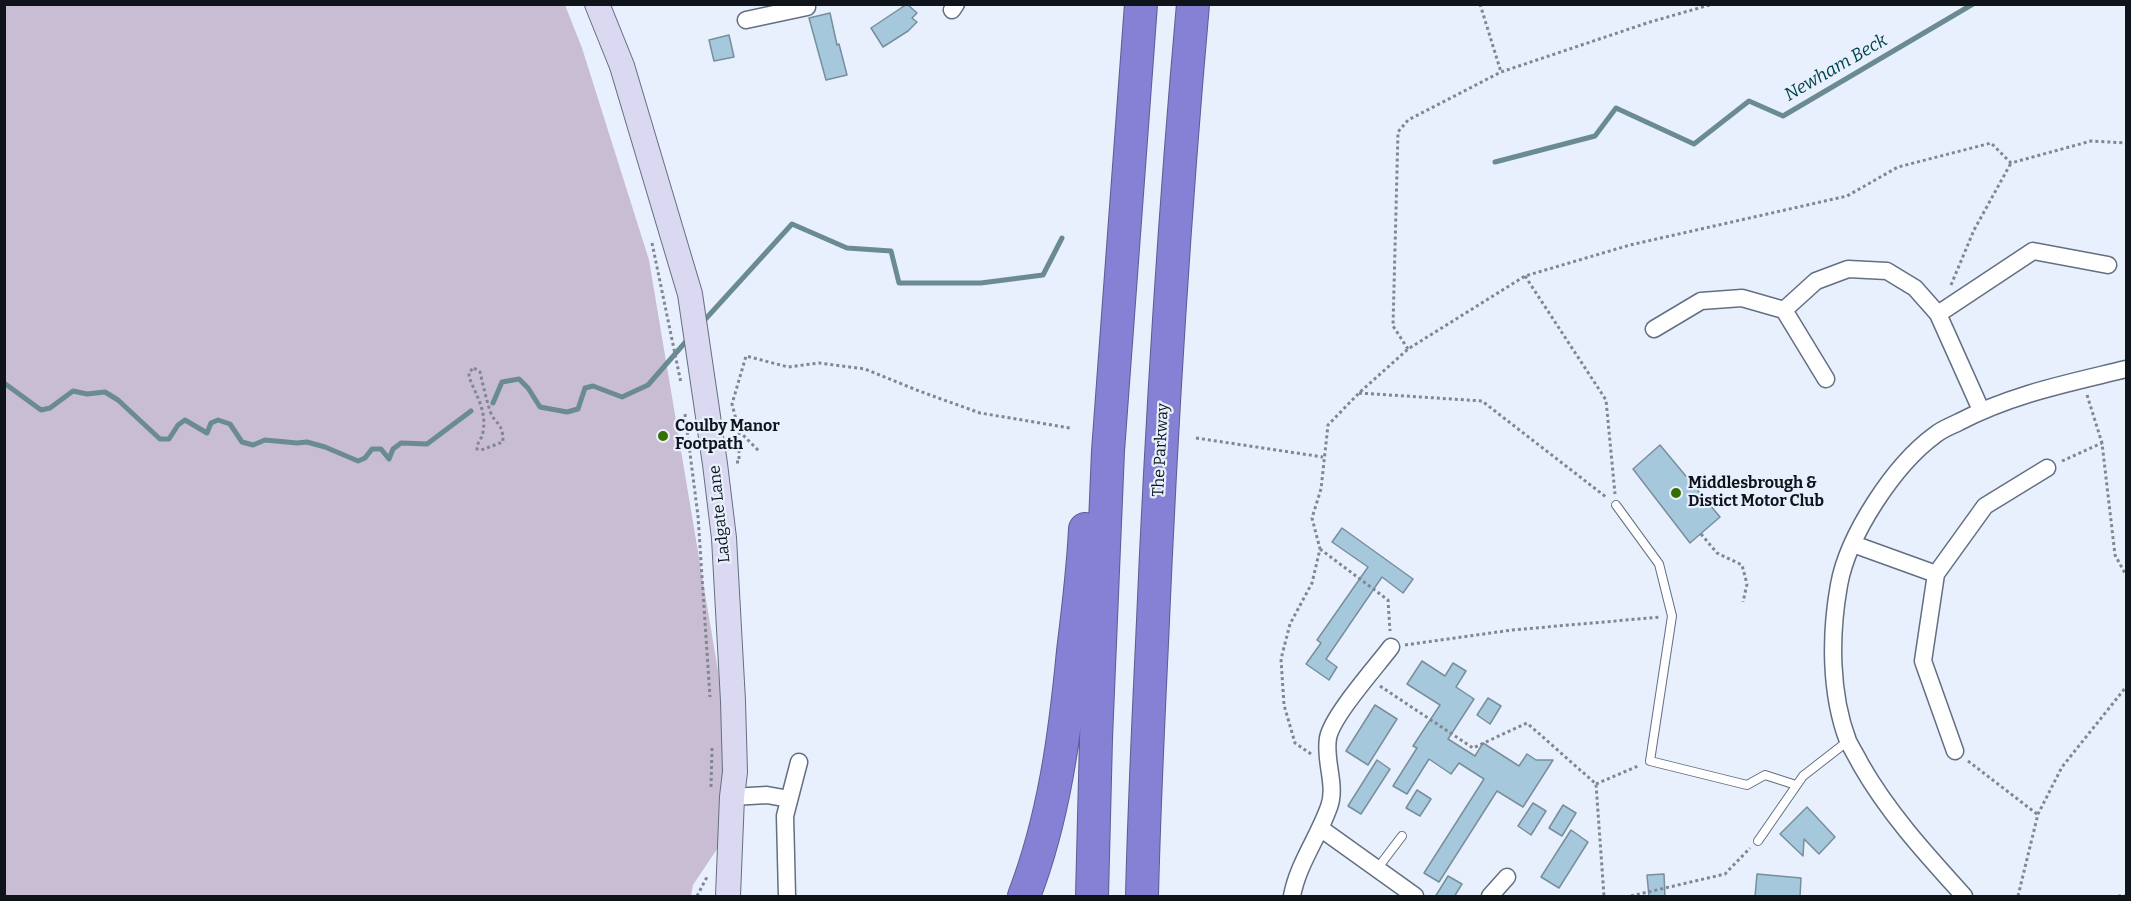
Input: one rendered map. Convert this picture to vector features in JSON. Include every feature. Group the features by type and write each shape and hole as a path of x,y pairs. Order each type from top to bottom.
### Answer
{"highway":[{"path":"1092,897 1108,451 1141,4"},
{"name":"The Parkway","path":"1142,897 1160,453 1176,195 1193,4"},
{"path":"1024,897 1034,870 1051,807 1065,727 1084,551 1094,398 1119,285"},
{"path":"1151,660 1161,813 1161,897"}],"main road":[{"name":"Ladgate Lane","path":"597,4 622,66 690,294 693,387 724,538 735,772 721,797 728,897"}],"street":[{"path":"746,20 778,9 807,7"},
{"path":"1938,314 2033,251 2108,265"},
{"path":"1784,310 1816,281 1848,268 1887,271 1915,288 1938,314 1981,410"},
{"path":"1654,329 1701,301 1742,298 1784,310 1826,379"},
{"path":"1964,897 1907,832 1876,791 1848,741 1834,686 1833,635 1839,583 1853,544 1876,501 1903,465 1935,434 1981,410 2037,390 2127,369"},
{"path":"1955,751 1923,661 1936,574 1985,506 2047,468"},
{"path":"1853,544 1936,574"},
{"path":"1292,897 1295,879 1330,804 1332,788 1328,766 1328,738 1335,722 1391,647"},
{"path":"787,897 785,816 799,762"},
{"path":"721,797 767,795 789,799"},
{"path":"1320,828 1415,897"},
{"path":"1490,897 1507,877"}],"lane":[{"path":"1616,505 1659,564 1672,616 1650,760 1747,785 1765,775 1796,785"},
{"path":"1758,841 1803,776 1848,741"},
{"path":"1377,869 1402,836"}],"path":[{"path":"1480,4 1501,72"},
{"path":"1408,349 1393,326 1398,132 1408,120 1501,72 1650,22 1713,4"},
{"path":"1938,314 1974,230 2011,164 2091,141 2127,143"},
{"path":"1328,766 1295,743 1284,705 1281,659 1290,624 1312,583 1320,549 1312,518 1321,489 1328,425 1359,393 1408,349 1525,276 1630,245 1846,196 1898,167 1991,143 2011,164"},
{"path":"650,236 693,387"},
{"path":"1525,276 1606,400 1616,505"},
{"path":"739,462 739,431 732,404 746,356 788,367 819,363 866,369 919,392 980,413 1070,428"},
{"path":"474,368 480,372 491,414 503,432 503,442 481,450 477,449 477,445 484,431 482,408 469,376 469,372 474,368"},
{"path":"2082,380 2102,443 2115,555 2127,575"},
{"path":"1359,393 1482,401 1616,505"},
{"path":"685,413 698,516 711,706"},
{"path":"739,431 760,452"},
{"path":"1196,438 1323,457"},
{"path":"2047,468 2102,443"},
{"path":"1701,534 1717,553 1742,565 1747,584 1743,602"},
{"path":"1320,549 1388,600 1391,647 1512,630 1672,616"},
{"path":"1367,678 1473,748 1527,723 1596,784 1604,897"},
{"path":"2018,897 2038,814 2062,767 2127,687"},
{"path":"2122,694 2127,700"},
{"path":"712,741 721,797"},
{"path":"1955,751 2038,814"},
{"path":"1596,784 1650,760"},
{"path":"1631,897 1725,874 1758,841"},
{"path":"697,897 708,875"},
{"path":"2118,897 2127,896"}],"shaded area":[{"path":"5,5 565,5 582,48 649,260 735,772 719,846 693,885 691,896 5,896"}],"building":[{"path":"907,4 917,13 912,18 917,22 908,31 883,47 871,28"},
{"path":"830,13 847,75 826,80 809,18"},
{"path":"729,35 734,57 714,61 709,40"},
{"name":"Middlesbrough & Distict Motor Club","path":"1660,445 1720,517 1690,543 1633,469"},
{"path":"1342,528 1413,579 1403,593 1382,577 1326,659 1337,667 1329,680 1306,664 1321,643 1317,640 1368,567 1332,542"},
{"path":"1422,661 1445,676 1453,663 1466,671 1456,687 1474,699 1448,739 1475,756 1483,743 1519,766 1527,754 1536,760 1553,760 1523,807 1497,791 1439,882 1424,873 1484,779 1459,763 1451,774 1429,759 1407,794 1393,786 1417,748 1413,746 1440,705 1407,684"},
{"path":"1488,698 1501,706 1490,724 1477,715"},
{"path":"1375,705 1397,719 1368,765 1346,751"},
{"path":"1377,760 1390,769 1361,814 1348,806"},
{"path":"1417,790 1431,799 1420,816 1406,808"},
{"path":"1533,803 1546,811 1531,835 1518,826"},
{"path":"1563,805 1576,813 1562,836 1549,828"},
{"path":"1807,807 1835,837 1819,854 1804,839 1803,856 1780,834"},
{"path":"1571,830 1588,842 1559,888 1541,877"},
{"path":"1664,874 1665,897 1649,897 1647,875"},
{"path":"1757,874 1801,878 1800,897 1755,897"},
{"path":"1448,876 1462,884 1454,897 1435,897"}],"waterway":[{"name":"Newham Beck","path":"1495,162 1595,136 1616,108 1694,144 1749,101 1783,116 1973,4"},
{"path":"701,324 792,224 847,248 891,251 899,283 981,283 1043,275 1062,238"},
{"path":"493,403 502,382 519,379 528,388 540,407 567,412 578,409 585,388 593,386 622,397 648,385 689,338"},
{"name":"Newham Beck","path":"4,383 41,410 50,408 73,391 87,394 105,392 118,400 160,439 169,439 178,425 185,420 207,433 211,423 218,420 230,424 242,442 253,445 265,440 307,442 358,461 365,458 372,449 381,449 389,459 393,449 401,443 427,444 471,411"}],"place":[{"name":"Coulby Manor Footpath","path":"663,436"},
{"name":"Middlesbrough & Distict Motor Club","path":"1676,493"}]}
